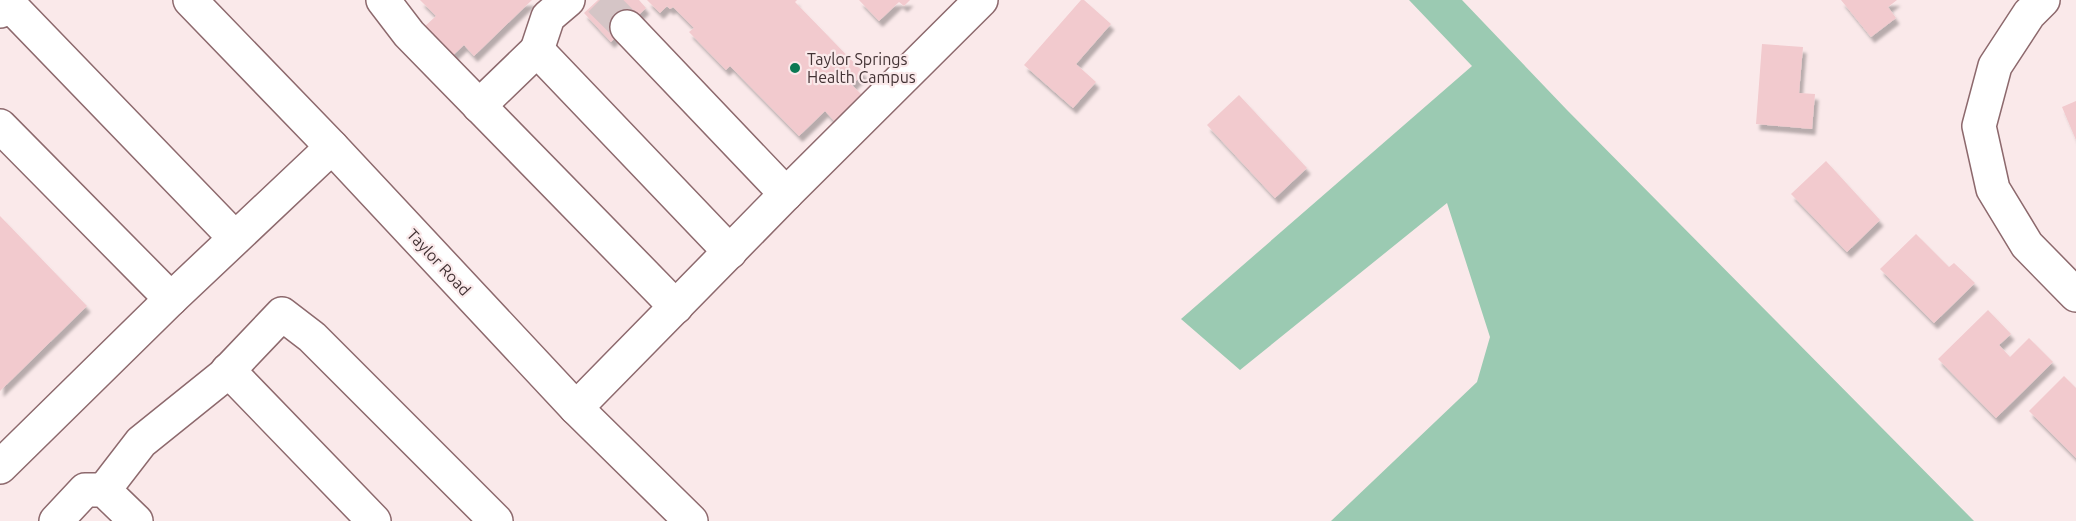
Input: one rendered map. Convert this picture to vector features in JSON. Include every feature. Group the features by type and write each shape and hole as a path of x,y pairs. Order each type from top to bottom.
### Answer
{"main road":[{"name":"Taylor Road","path":"190,0 332,147 576,408 691,521"},
{"path":"383,0 409,34 676,307"},
{"path":"479,106 537,50 548,17 568,0"},
{"path":"576,408 981,0"},
{"path":"2043,0 2029,14 1995,66 1979,126 1993,189 2027,245 2076,295"},
{"path":"0,11 8,3 235,238"},
{"path":"627,27 786,194"},
{"path":"537,50 730,252"},
{"path":"0,126 171,299"},
{"path":"0,467 171,299 332,147"},
{"path":"104,490 141,442 228,370 282,314 312,337 495,521"},
{"path":"228,370 374,521"},
{"path":"56,521 85,490 104,490 136,521"}],"green space":[{"path":"1409,0 1462,0 1567,110 1974,521 1331,521 1477,382 1490,337 1447,203 1240,370 1181,319 1472,66"}],"building":[{"path":"420,0 532,0 474,56 464,45 451,57 423,28 436,16"},
{"path":"598,0 639,0 646,8 611,42 584,13"},
{"name":"Taylor Springs Health Campus","path":"647,0 797,0 795,2 864,73 852,85 864,97 837,124 825,111 799,136 730,66 726,70 689,32 694,28 673,7 670,9 667,6 660,13"},
{"name":"Taylor Springs Health Campus","path":"859,0 910,0 904,6 899,2 879,21"},
{"path":"1081,0 1084,0 1111,24 1076,64 1096,82 1073,108 1024,65"},
{"path":"1841,0 1897,0 1888,7 1896,18 1871,37"},
{"path":"1762,44 1803,47 1799,93 1815,94 1812,129 1756,124"},
{"path":"1239,95 1307,168 1275,198 1207,125"},
{"path":"2076,101 2076,140 2062,107"},
{"path":"1826,161 1880,220 1847,252 1791,194"},
{"path":"0,216 87,306 0,391"},
{"path":"1916,234 1949,267 1954,263 1975,283 1934,323 1880,269"},
{"path":"1988,310 2011,334 1999,345 2010,357 2029,338 2053,362 1996,418 1938,359"},
{"path":"2064,376 2076,388 2076,458 2029,411"}],"tunnel":[{"path":"600,0 627,27"}],"place":[{"name":"Taylor Springs Health Campus","path":"795,68"}]}
